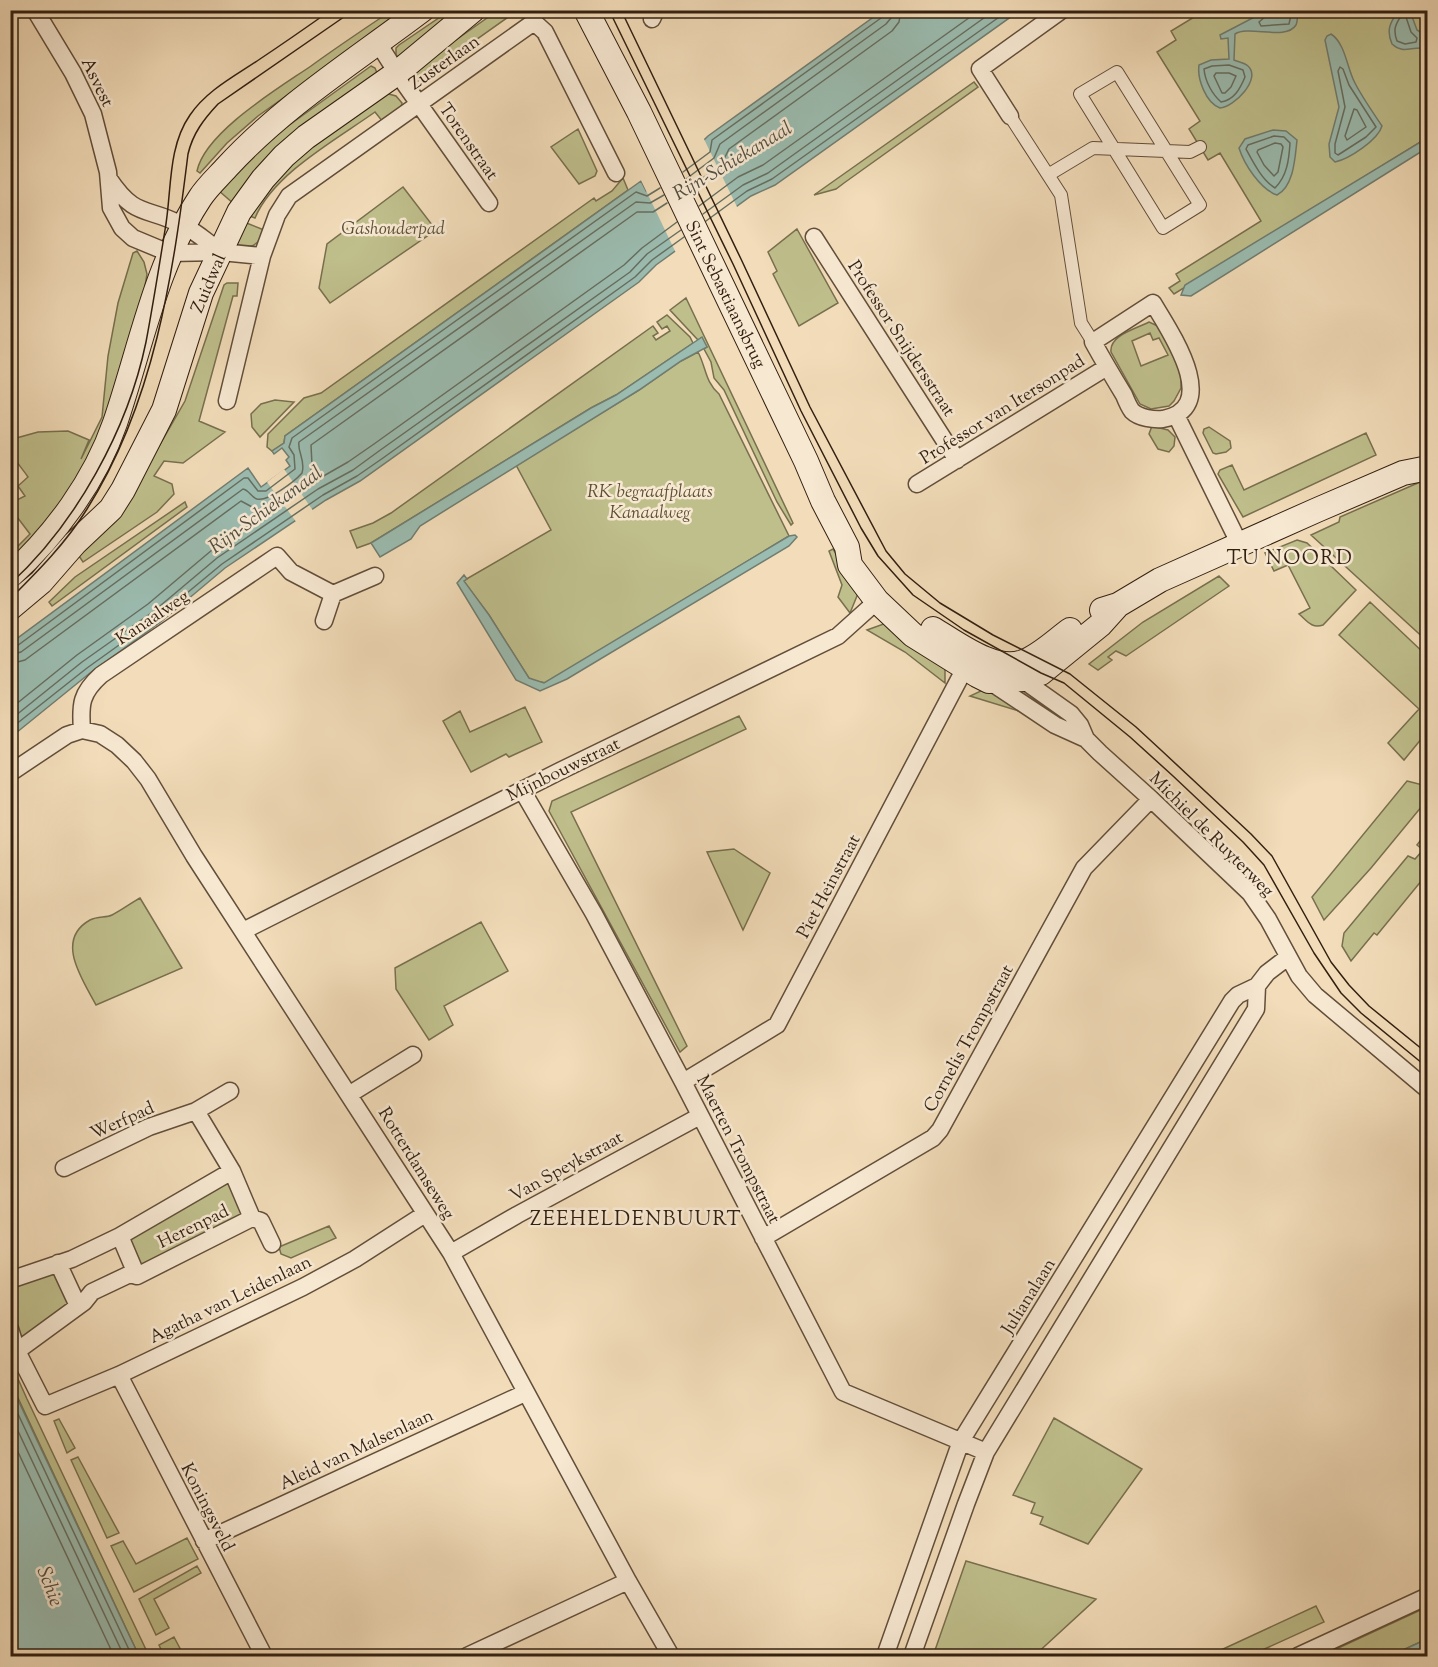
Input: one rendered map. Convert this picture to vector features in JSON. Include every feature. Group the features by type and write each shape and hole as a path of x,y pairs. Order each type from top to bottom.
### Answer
{"main road":[{"path":"10,576 51,534 80,492 98,459 114,425 169,253 200,198 263,130 422,10"},
{"name":"Zuidwal","path":"10,608 41,582 75,543 111,509 123,490 164,410 201,293 239,212 263,179 306,137 397,73 473,10"},
{"name":"Sint Sebastiaansbrug","path":"586,10 639,112 847,548 850,565 882,597"},
{"path":"1403,474 1428,454"},
{"path":"993,672 1022,663 1092,615 1118,604 1160,580 1403,474 1428,468"},
{"path":"882,597 913,635 965,669 993,672 1023,679 1047,669 1100,625 1118,604"},
{"path":"882,597 907,611 993,672"}],"street":[{"name":"Asvest","path":"35,10 88,102 104,150 111,208 122,228 133,238 169,253 221,252"},
{"path":"1062,10 980,69 1061,195 1081,323 1133,412 1147,418 1162,419 1176,415 1188,403 1191,390 1190,376 1175,340 1153,303 1093,342"},
{"name":"Zusterlaan","path":"226,401 262,256 277,214 290,196 534,22 545,32 616,173"},
{"name":"Torenstraat","path":"378,43 418,104 489,203"},
{"path":"1117,72 1166,151 1200,206 1163,228 1080,94 1117,72"},
{"path":"1048,175 1093,148 1190,152 1200,147"},
{"name":"Asvest","path":"108,178 118,194 131,206 185,226 221,252"},
{"name":"Professor Snijdersstraat","path":"814,237 957,460"},
{"path":"221,252 262,256"},
{"name":"Professor van Itersonpad","path":"917,484 1107,367"},
{"path":"1176,415 1240,545"},
{"name":"Kanaalweg","path":"81,730 80,712 83,697 88,687 101,675 277,556 291,572 333,594"},
{"path":"324,621 333,594 375,576"},
{"name":"Mijnbouwstraat","path":"243,931 522,790 838,636 882,597"},
{"name":"Piet Heinstraat","path":"683,1082 777,1025 965,669"},
{"name":"Michiel de Ruyterweg","path":"993,672 1055,725 1086,739 1250,893 1268,919 1299,976 1320,999 1428,1090"},
{"name":"Michiel de Ruyterweg","path":"1023,679 1071,714 1080,725 1086,739"},
{"path":"10,773 67,735 81,730"},
{"name":"Rotterdamseweg","path":"81,730 100,734 134,760 350,1094 451,1253 525,1393 671,1656"},
{"name":"Maerten Trompstraat","path":"522,790 594,914 843,1392 986,1452"},
{"name":"Cornelis Trompstraat","path":"763,1238 933,1138 940,1130 1084,868 1151,799"},
{"name":"Julianalaan","path":"885,1656 961,1441 1232,1001 1238,994 1257,986 1267,973 1288,957"},
{"path":"912,1656 986,1452 1256,1009 1257,986"},
{"path":"350,1094 414,1055"},
{"path":"196,1111 230,1091"},
{"name":"Werfpad","path":"64,1168 149,1127 196,1111"},
{"name":"Herenpad","path":"17,1351 78,1306 92,1292 130,1274 136,1276 252,1218 232,1171 196,1111"},
{"name":"Van Speykstraat","path":"451,1253 700,1116"},
{"name":"Herenpad","path":"10,1280 65,1261 120,1236 232,1171"},
{"name":"Agatha van Leidenlaan","path":"17,1351 45,1406 119,1375 324,1276 425,1214"},
{"path":"252,1218 261,1221 272,1244"},
{"path":"120,1236 136,1276"},
{"path":"65,1261 78,1306"},
{"path":"10,1329 17,1351"},
{"name":"Koningsveld","path":"119,1375 264,1656"},
{"name":"Aleid van Malsenlaan","path":"204,1541 525,1393"},
{"path":"467,1656 628,1581"},
{"path":"1298,1656 1428,1596"}],"green space":[{"path":"391,11 405,11 258,116 227,143 200,173 197,171 203,156 228,126 281,86"},
{"path":"449,11 460,11 398,57 396,55 396,48 399,45"},
{"path":"497,11 509,11 511,15 415,83 414,77 419,66"},
{"path":"1204,11 1427,11 1427,138 1174,294 1169,288 1180,281 1176,274 1261,221 1220,153 1208,160 1189,129 1200,121 1157,52 1176,40 1171,31"},
{"path":"371,66 377,73 234,204 218,190 263,144"},
{"path":"974,82 978,87 836,189 814,195"},
{"path":"385,93 396,96 402,103 401,108 383,122 375,112 325,146 291,172 276,187 255,218 247,215 288,162"},
{"path":"578,129 597,171 595,176 579,184 551,147"},
{"path":"623,178 628,190 285,436 284,443 272,451 267,447 268,434 304,398 321,393 594,198 596,201 612,191"},
{"name":"Gashouderpad","path":"403,187 436,230 330,303 319,288 327,244"},
{"path":"244,222 264,230 262,236 253,245 234,248"},
{"path":"797,229 838,303 799,326 773,274 777,271 768,252"},
{"path":"137,251 144,262 147,274 144,292 124,369 93,449 64,500 11,563 11,553 30,534 11,509 11,503 25,496 18,486 28,477 11,449 13,439 38,432 68,431 89,440 81,459 102,417 108,356 118,303 133,253"},
{"path":"238,283 237,296 233,296 199,421 225,432 183,463 164,461 154,476 172,484 174,494 157,512 83,562 79,556 97,537 135,488 185,401 224,285"},
{"path":"686,298 793,523 791,525 777,502 724,390 714,378 711,362 704,349 707,347 701,338 698,340 670,310"},
{"path":"667,315 690,337 693,343 616,395 371,543 357,548 350,531 373,523 391,513 653,326 658,333 653,336 656,340 670,331 667,326 662,329 657,322"},
{"path":"1149,322 1160,327 1181,371 1181,388 1174,401 1169,406 1151,409 1140,404 1111,352 1114,341 1119,337","holes":["1150,333 1153,340 1159,338 1168,355 1141,366 1132,341"]},
{"name":"RK begraafplaats Kanaalweg","path":"698,352 708,379 719,394 789,536 546,683 530,680 489,615 463,581 551,530 516,465"},
{"path":"275,400 294,402 260,437 252,427 251,414 261,404"},
{"path":"1152,426 1168,430 1175,437 1174,446 1169,452 1158,449 1149,434"},
{"path":"1209,427 1230,441 1231,448 1226,452 1213,453 1203,433 1204,429"},
{"path":"1366,433 1376,455 1243,517 1218,474 1220,470 1232,465 1244,490"},
{"path":"1427,479 1427,641 1311,535 1339,522 1340,517"},
{"path":"185,502 187,507 52,606 49,602 75,577"},
{"path":"1297,540 1307,543 1356,590 1323,625 1313,625 1299,614 1310,608 1288,565 1274,571 1265,553"},
{"path":"833,549 859,591 850,613 838,597 842,585 829,551"},
{"path":"1219,576 1229,586 1126,656 1116,651 1108,657 1112,660 1098,670 1089,664 1143,622"},
{"path":"1370,602 1427,656 1427,732 1404,760 1388,743 1419,709 1339,635"},
{"path":"889,622 945,666 945,683 905,652 867,630"},
{"path":"987,688 1022,712 970,696"},
{"path":"525,707 542,742 509,757 506,754 471,772 443,721 460,711 470,732"},
{"path":"739,716 746,729 571,812 687,1046 680,1052 549,811 552,801"},
{"path":"1407,781 1427,786 1427,800 1324,920 1312,897"},
{"path":"1427,832 1427,874 1377,935 1374,933 1351,961 1342,946 1344,933 1408,856 1415,859 1423,850 1417,845"},
{"path":"734,849 770,873 743,930 707,852"},
{"path":"140,898 182,968 96,1005 75,961 74,938 79,928 90,920 112,915"},
{"path":"481,922 508,971 444,1006 453,1025 429,1040 396,989 395,968"},
{"path":"223,1183 232,1185 245,1218 139,1269 124,1239"},
{"path":"329,1226 336,1238 291,1258 281,1254 279,1247"},
{"path":"54,1267 73,1307 19,1343 14,1326 12,1282"},
{"path":"10,1361 149,1656 139,1656 11,1383"},
{"path":"1054,1418 1142,1469 1088,1544 1040,1524 1043,1517 1031,1513 1035,1503 1013,1495"},
{"path":"59,1419 75,1448 67,1453 54,1421"},
{"path":"78,1457 119,1533 107,1538 71,1460"},
{"path":"187,1538 198,1559 134,1592 111,1546 123,1541 136,1564"},
{"path":"966,1561 1096,1599 1034,1656 933,1656"},
{"path":"197,1566 201,1573 154,1599 169,1628 156,1635 139,1599"},
{"path":"1316,1606 1324,1622 1249,1656 1208,1656"},
{"path":"1427,1607 1427,1639 1390,1656 1321,1656"},
{"path":"174,1637 184,1656 164,1656 159,1645"}],"water":[{"name":"Rijn-Schiekanaal","path":"882,11 1019,11 775,185 751,196 656,265 639,282 360,481 326,500 225,568 162,621 90,673 11,737 11,643 248,468 261,487 290,466 286,460 289,457 282,448 274,454 272,451 284,443 285,436 641,181 646,191 706,148 703,141 708,136"},
{"path":"1266,11 1298,11 1296,25 1284,32 1249,31 1235,34 1234,60 1248,66 1252,78 1239,98 1220,108 1211,101 1204,90 1199,77 1199,65 1211,60 1229,59 1228,38 1221,39 1220,35"},
{"path":"1398,11 1410,11 1417,30 1427,40 1427,55 1423,48 1400,49 1392,44 1389,35 1390,27"},
{"path":"1331,34 1340,43 1357,86 1382,126 1375,137 1362,148 1335,162 1330,157 1329,144 1339,107 1325,40"},
{"path":"1273,130 1286,131 1297,140 1290,178 1283,191 1277,195 1265,187 1254,175 1239,148 1245,139"},
{"path":"1427,138 1427,148 1191,296 1181,295 1185,285"},
{"path":"702,337 707,347 681,361 639,390 420,526 411,539 380,557 371,543 616,395"},
{"path":"789,536 797,537 789,546 567,679 540,691 516,680 457,583 464,575 467,579 464,581 489,615 529,678 544,683"},
{"name":"Schie","path":"10,1383 139,1656 13,1656 10,1648"},
{"path":"1427,1639 1427,1656 1390,1656"}],"pier":[{"path":"703,137 738,209 676,253 640,178 647,186 702,147 700,141"},
{"path":"284,469 314,512 297,523 267,482"}],"tram line":[{"path":"10,584 57,533 77,504 96,473 126,408 138,375 146,342 177,142 190,115 213,91 331,10"},
{"path":"10,599 51,556 79,521 110,468 129,426 157,338 175,246 188,154 196,133 218,104 354,10"},
{"path":"609,10 733,264 801,411 861,528 878,556 913,595 964,630 1041,673 1064,683 1173,776 1264,865 1314,953 1341,993 1361,1013 1428,1068"},
{"path":"621,10 810,407 886,551 905,574 940,603 993,635 1070,674 1162,751 1272,856 1331,962 1349,985 1369,1006 1428,1054"}],"district":[{"name":"TU NOORD","path":"1290,557"},
{"name":"ZEEHELDENBUURT","path":"636,1218"}]}
